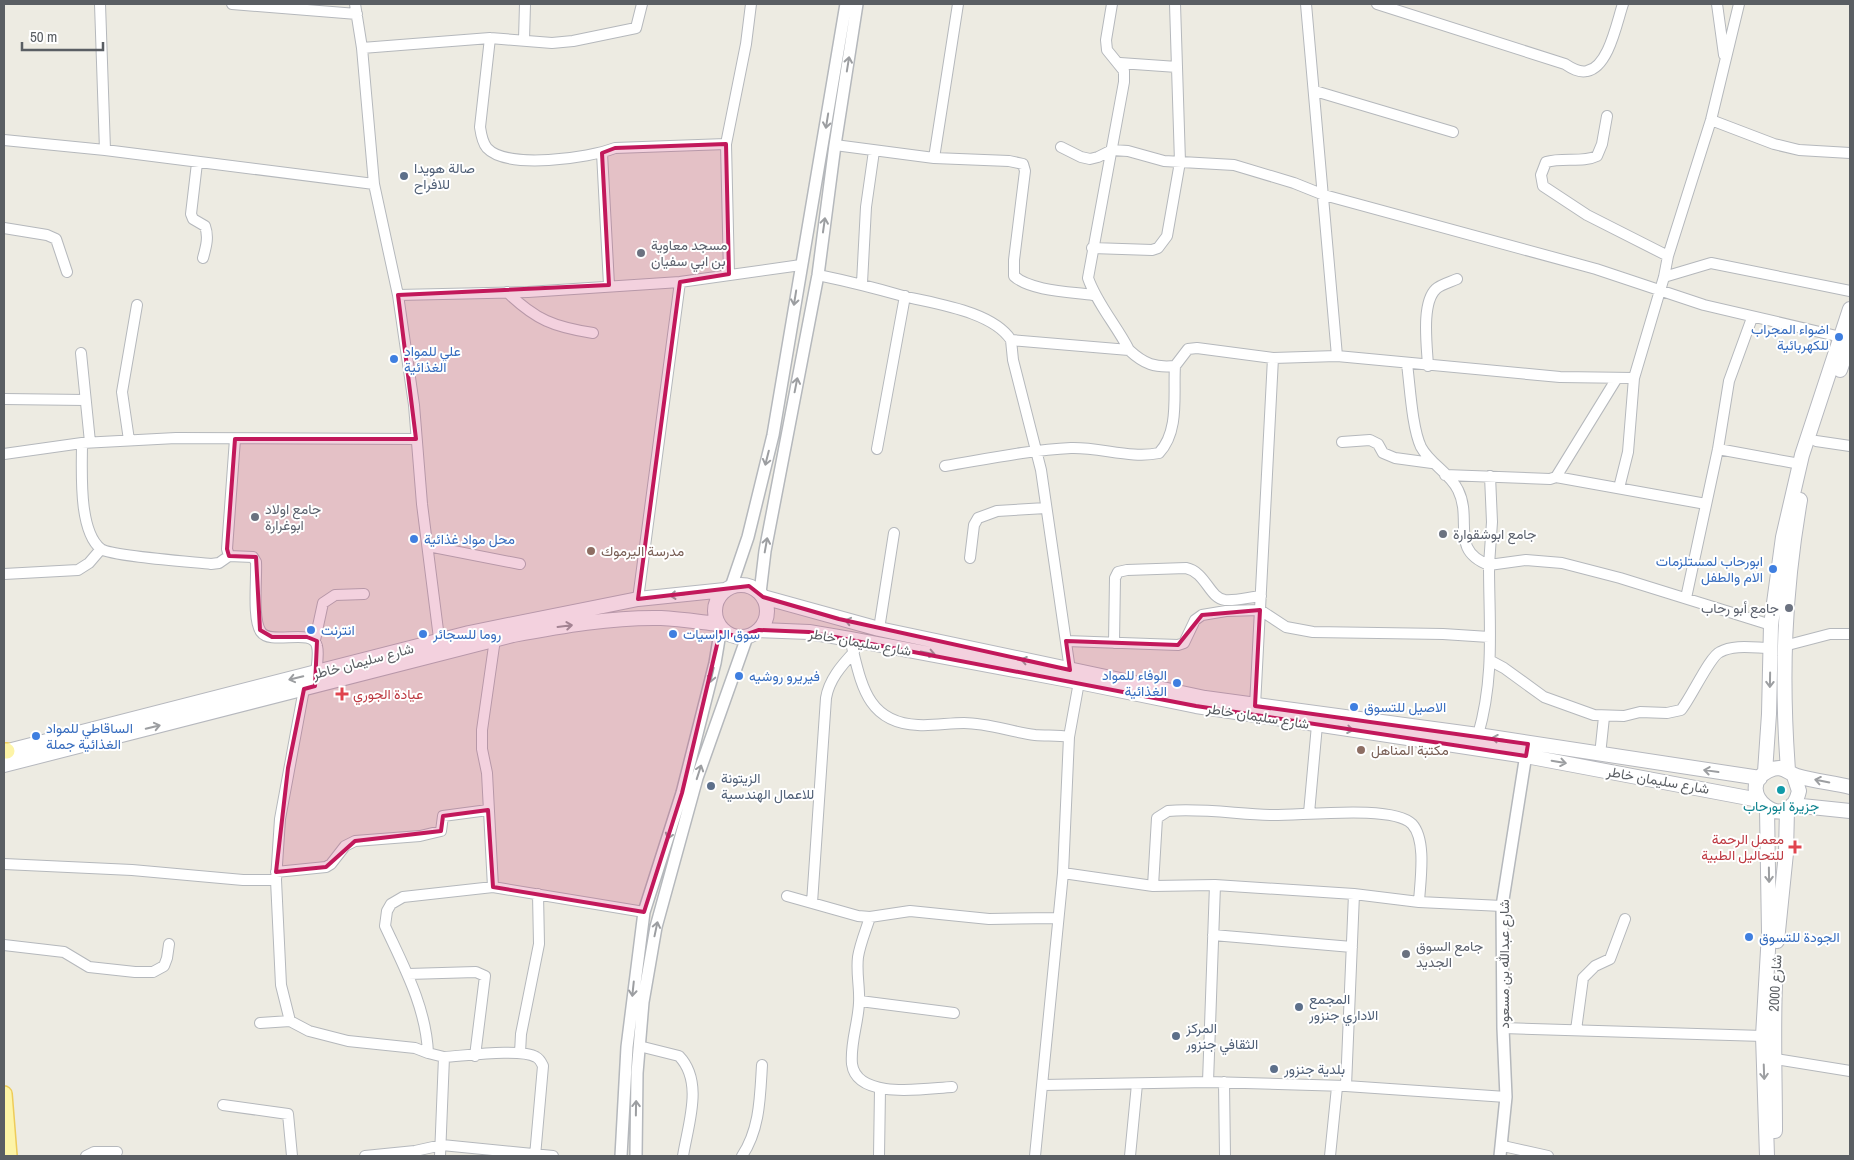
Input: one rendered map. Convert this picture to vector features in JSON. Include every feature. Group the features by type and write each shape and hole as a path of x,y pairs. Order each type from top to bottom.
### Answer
{"main road":[{"path":"1767,1156 1763,1036 1769,933 1763,804 1756,792 1762,775 1777,647 1801,494 1846,339 1850,309"},
{"path":"1790,807 1799,791 1791,773 1777,647 1771,625 1783,537 1800,464 1846,339"},
{"path":"741,585 749,586 762,595 768,610 767,617 753,633 730,635 720,625 716,617 716,602 728,589 741,585"},
{"name":"شارع سليمان خاطر","path":"5,755 316,673 440,647 638,599 728,589"},
{"name":"شارع سليمان خاطر","path":"762,595 879,629 1070,670 1205,698 1255,706 1478,735 1527,750 1763,804"},
{"name":"شارع سليمان خاطر","path":"5,755 304,689 440,647 495,639 560,626 635,619 662,618 720,625"},
{"name":"شارع سليمان خاطر","path":"753,633 808,632 852,646 1079,682 1196,706 1317,725 1527,750 1600,755 1762,775"},
{"path":"1762,775 1780,768 1791,773 1850,787"},
{"path":"1763,804 1780,811 1790,807 1850,810"},
{"name":"شارع 2000","path":"1776,1156 1776,1059 1773,1034 1790,807"},
{"path":"4,1094 9,1156"}],"street":[{"path":"100,4 105,150"},
{"path":"232,4 356,9 362,48 374,184 398,295 414,405 416,439 440,647"},
{"path":"524,40 525,4"},
{"path":"362,48 490,38 552,43 573,41 636,28 642,4"},
{"path":"729,274 726,144 746,44 751,4"},
{"path":"728,589 748,537 773,435 801,264 824,143 846,4"},
{"path":"762,595 775,495 818,275 835,145 857,4"},
{"path":"934,158 958,4"},
{"path":"1112,4 1106,40 1107,50 1120,63 1124,71 1124,82 1088,278 1094,295 1129,350 1142,362 1153,366 1175,366"},
{"path":"1092,248 1141,251 1158,248 1167,236 1180,162 1175,4"},
{"path":"1306,4 1338,356"},
{"path":"1377,4 1528,52 1575,70 1587,71 1596,67 1604,56 1612,40 1623,4"},
{"path":"1717,4 1725,63"},
{"path":"1619,488 1628,452 1634,378 1664,277 1668,256 1711,120 1739,4"},
{"path":"490,38 480,127 481,138 487,148 507,159 546,160 602,153 615,148 726,144"},
{"path":"1120,63 1177,67"},
{"path":"1314,91 1454,132"},
{"path":"1607,116 1602,144 1597,156 1590,160 1559,159 1546,162 1541,175 1543,186 1587,214 1668,256"},
{"path":"1711,120 1774,144 1799,150 1850,153"},
{"path":"4,140 105,150 374,184"},
{"path":"835,145 934,158 1009,161 1023,164 1025,171 1014,260 1014,276 1019,281 1040,286 1094,295"},
{"path":"1060,148 1081,157 1090,158 1098,158 1112,150 1128,151 1150,158 1180,162 1192,161 1234,165 1324,195 1526,248 1660,289 1704,305 1846,339"},
{"path":"862,283 866,207 874,151"},
{"path":"602,153 609,285"},
{"path":"197,163 191,214 192,219 205,226 207,230 208,236 203,258"},
{"path":"4,228 47,235 56,239 67,272"},
{"path":"1664,277 1710,263 1850,291"},
{"path":"398,295 507,292 680,282 801,264"},
{"path":"818,275 862,283 905,296 927,300 984,320 1007,333 1011,340 1013,360 1041,470 1070,670"},
{"path":"1428,366 1426,313 1429,298 1436,288 1457,279"},
{"path":"638,599 680,282"},
{"path":"507,292 522,307 558,327 593,333"},
{"path":"877,449 905,296"},
{"path":"130,440 122,392 137,305"},
{"path":"1686,598 1718,449 1729,381 1752,318"},
{"path":"1011,340 1129,350"},
{"path":"945,466 1036,451 1072,448 1107,449 1135,455 1159,453 1166,445 1171,433 1175,366 1179,358 1188,350 1197,348 1273,358 1338,356 1560,377 1634,378"},
{"path":"81,353 86,400 86,443 82,486 87,523 91,536 101,549 126,555 211,564 219,563 229,556 253,557 256,562 258,622 260,630 264,635 307,637 314,640 317,644 316,673"},
{"path":"1255,706 1273,358"},
{"path":"1408,364 1414,418 1420,446 1432,463 1458,489 1462,501 1468,551 1477,560 1489,565 1526,560 1562,562 1771,625"},
{"path":"1556,477 1617,378"},
{"path":"4,399 86,400"},
{"path":"229,556 227,549 235,439"},
{"path":"4,454 86,443 130,440 416,439"},
{"path":"1342,442 1370,440 1378,444 1384,453 1395,458 1432,463"},
{"path":"1816,441 1850,446"},
{"path":"1718,449 1800,464"},
{"path":"1445,475 1550,479 1556,477 1706,504"},
{"path":"1478,735 1486,704 1491,662 1489,637 1489,565 1492,522 1490,476"},
{"path":"970,558 974,525 978,518 997,511 1046,508"},
{"path":"879,629 894,533"},
{"path":"428,546 520,564"},
{"path":"4,574 78,570 88,563 101,549"},
{"path":"1114,643 1115,578 1118,572 1186,568 1195,570 1201,575 1217,597 1224,600 1261,596"},
{"path":"314,640 323,602 335,595 364,594"},
{"path":"1066,641 1178,645 1184,643 1196,620 1202,615 1226,611 1260,610 1286,627 1297,630 1489,637"},
{"path":"621,1156 627,1047 644,912 682,793 714,663 720,625"},
{"path":"636,1156 643,1002 656,928 698,778 753,633"},
{"path":"1491,662 1504,668 1544,697 1584,712 1604,717 1624,716 1640,712 1676,712 1685,706 1712,657 1720,651 1732,648 1777,647 1830,634 1850,634"},
{"path":"493,887 482,730 495,639"},
{"path":"852,646 862,687 867,698 885,717 893,721 917,725 977,723 1037,735 1070,737"},
{"path":"812,903 827,690 852,646"},
{"path":"1035,1156 1044,1085 1057,918 1063,873 1070,737 1079,682"},
{"path":"290,1021 281,985 276,876 282,810 304,689"},
{"path":"1600,755 1604,717"},
{"path":"1309,813 1317,725"},
{"name":"شارع عبدالله بن مسعود","path":"1502,1151 1506,1097 1503,1028 1502,906 1527,750"},
{"path":"4,864 132,870 243,880 326,867 331,864 345,846 355,841 420,836 441,831 443,816 488,810"},
{"path":"1153,886 1155,829 1157,818 1161,814 1177,810 1272,815 1362,813 1396,818 1411,823 1418,832 1420,844 1419,902"},
{"path":"1063,873 1153,886 1215,885 1354,894 1419,902 1502,906"},
{"path":"1208,1082 1215,885"},
{"path":"428,1052 419,1004 408,974 385,926 385,918 391,904 410,894 493,887 644,912"},
{"path":"520,1053 521,1034 539,944 538,894"},
{"path":"1330,1156 1341,1086 1352,947 1354,894"},
{"path":"787,896 838,912 870,917 910,911 989,919 1057,918"},
{"path":"870,917 858,957 860,1001 853,1038 852,1066 860,1078 880,1089 952,1087"},
{"path":"1576,1030 1583,978 1595,966 1610,959 1624,919"},
{"path":"1214,936 1352,947"},
{"path":"4,945 64,952 89,967 153,972 164,966 169,944"},
{"path":"408,974 476,972 484,976 475,1056"},
{"path":"860,1001 954,1013"},
{"path":"260,1023 290,1021 309,1031 348,1041 415,1048 444,1057 520,1053 535,1055 543,1066 536,1155"},
{"path":"1503,1028 1763,1036"},
{"path":"640,1046 679,1056 692,1080 692,1098 683,1156"},
{"path":"440,1156 442,1145 444,1057"},
{"path":"1776,1059 1850,1071"},
{"path":"742,1156 747,1148 757,1118 762,1065"},
{"path":"1044,1085 1224,1082 1341,1086 1506,1097"},
{"path":"1224,1082 1225,1156"},
{"path":"1130,1156 1137,1084"},
{"path":"879,1156 880,1089"},
{"path":"223,1105 288,1114 292,1156"},
{"path":"365,1156 415,1151 442,1145 553,1156"},
{"path":"1502,1151 1548,1156"},
{"path":"86,1156 94,1152 117,1152"}],"highlighted area":[{"path":"726,144 729,274 680,282 638,599 749,586 763,597 839,619 1070,670 1066,641 1178,645 1202,615 1260,610 1255,706 1528,744 1526,756 1196,706 809,632 759,630 739,637 720,632 682,793 644,912 493,887 488,810 443,816 441,831 355,841 326,867 276,872 288,768 304,689 315,686 317,641 307,637 272,637 260,630 256,557 229,556 227,549 235,439 416,439 398,295 609,285 602,153 615,148"}],"place":[{"name":"صالة هويدا للافراح","path":"404,176"},
{"name":"مسجد معاوية بن ابي سفيان","path":"641,253"},
{"name":"اضواء المجراب للكهربائية","path":"1839,337"},
{"name":"علي للمواد الغذائية","path":"394,359"},
{"name":"جامع اولاد ابوغرارة","path":"255,517"},
{"name":"جامع ابوشقوارة","path":"1443,534"},
{"name":"محل مواد غذائية","path":"414,539"},
{"name":"مدرسة اليرموك","path":"591,551"},
{"name":"ابورحاب لمستلزمات الام والطفل","path":"1773,569"},
{"name":"جامع أبو رحاب","path":"1789,608"},
{"name":"انترنت","path":"311,630"},
{"name":"روما للسجائر","path":"423,634"},
{"name":"سوق الراسيات","path":"673,634"},
{"name":"فيريرو روشيه","path":"739,676"},
{"name":"الوفاء للمواد الغذائية","path":"1177,683"},
{"name":"عيادة الجوري","path":"342,694"},
{"name":"الاصيل للتسوق","path":"1354,707"},
{"name":"الساقاطي للمواد الغذائية جملة","path":"36,736"},
{"name":"مكتبة المناهل","path":"1361,750"},
{"name":"الزيتونة للاعمال الهندسية","path":"711,786"},
{"name":"جزيرة ابورحاب","path":"1781,790"},
{"name":"معمل الرحمة للتحاليل الطبية","path":"1795,847"},
{"name":"الجودة للتسوق","path":"1749,937"},
{"name":"جامع السوق الجديد","path":"1406,954"},
{"name":"المجمع الاداري جنزور","path":"1299,1007"},
{"name":"المركز الثقافي جنزور","path":"1176,1036"},
{"name":"بلدية جنزور","path":"1274,1069"}]}
